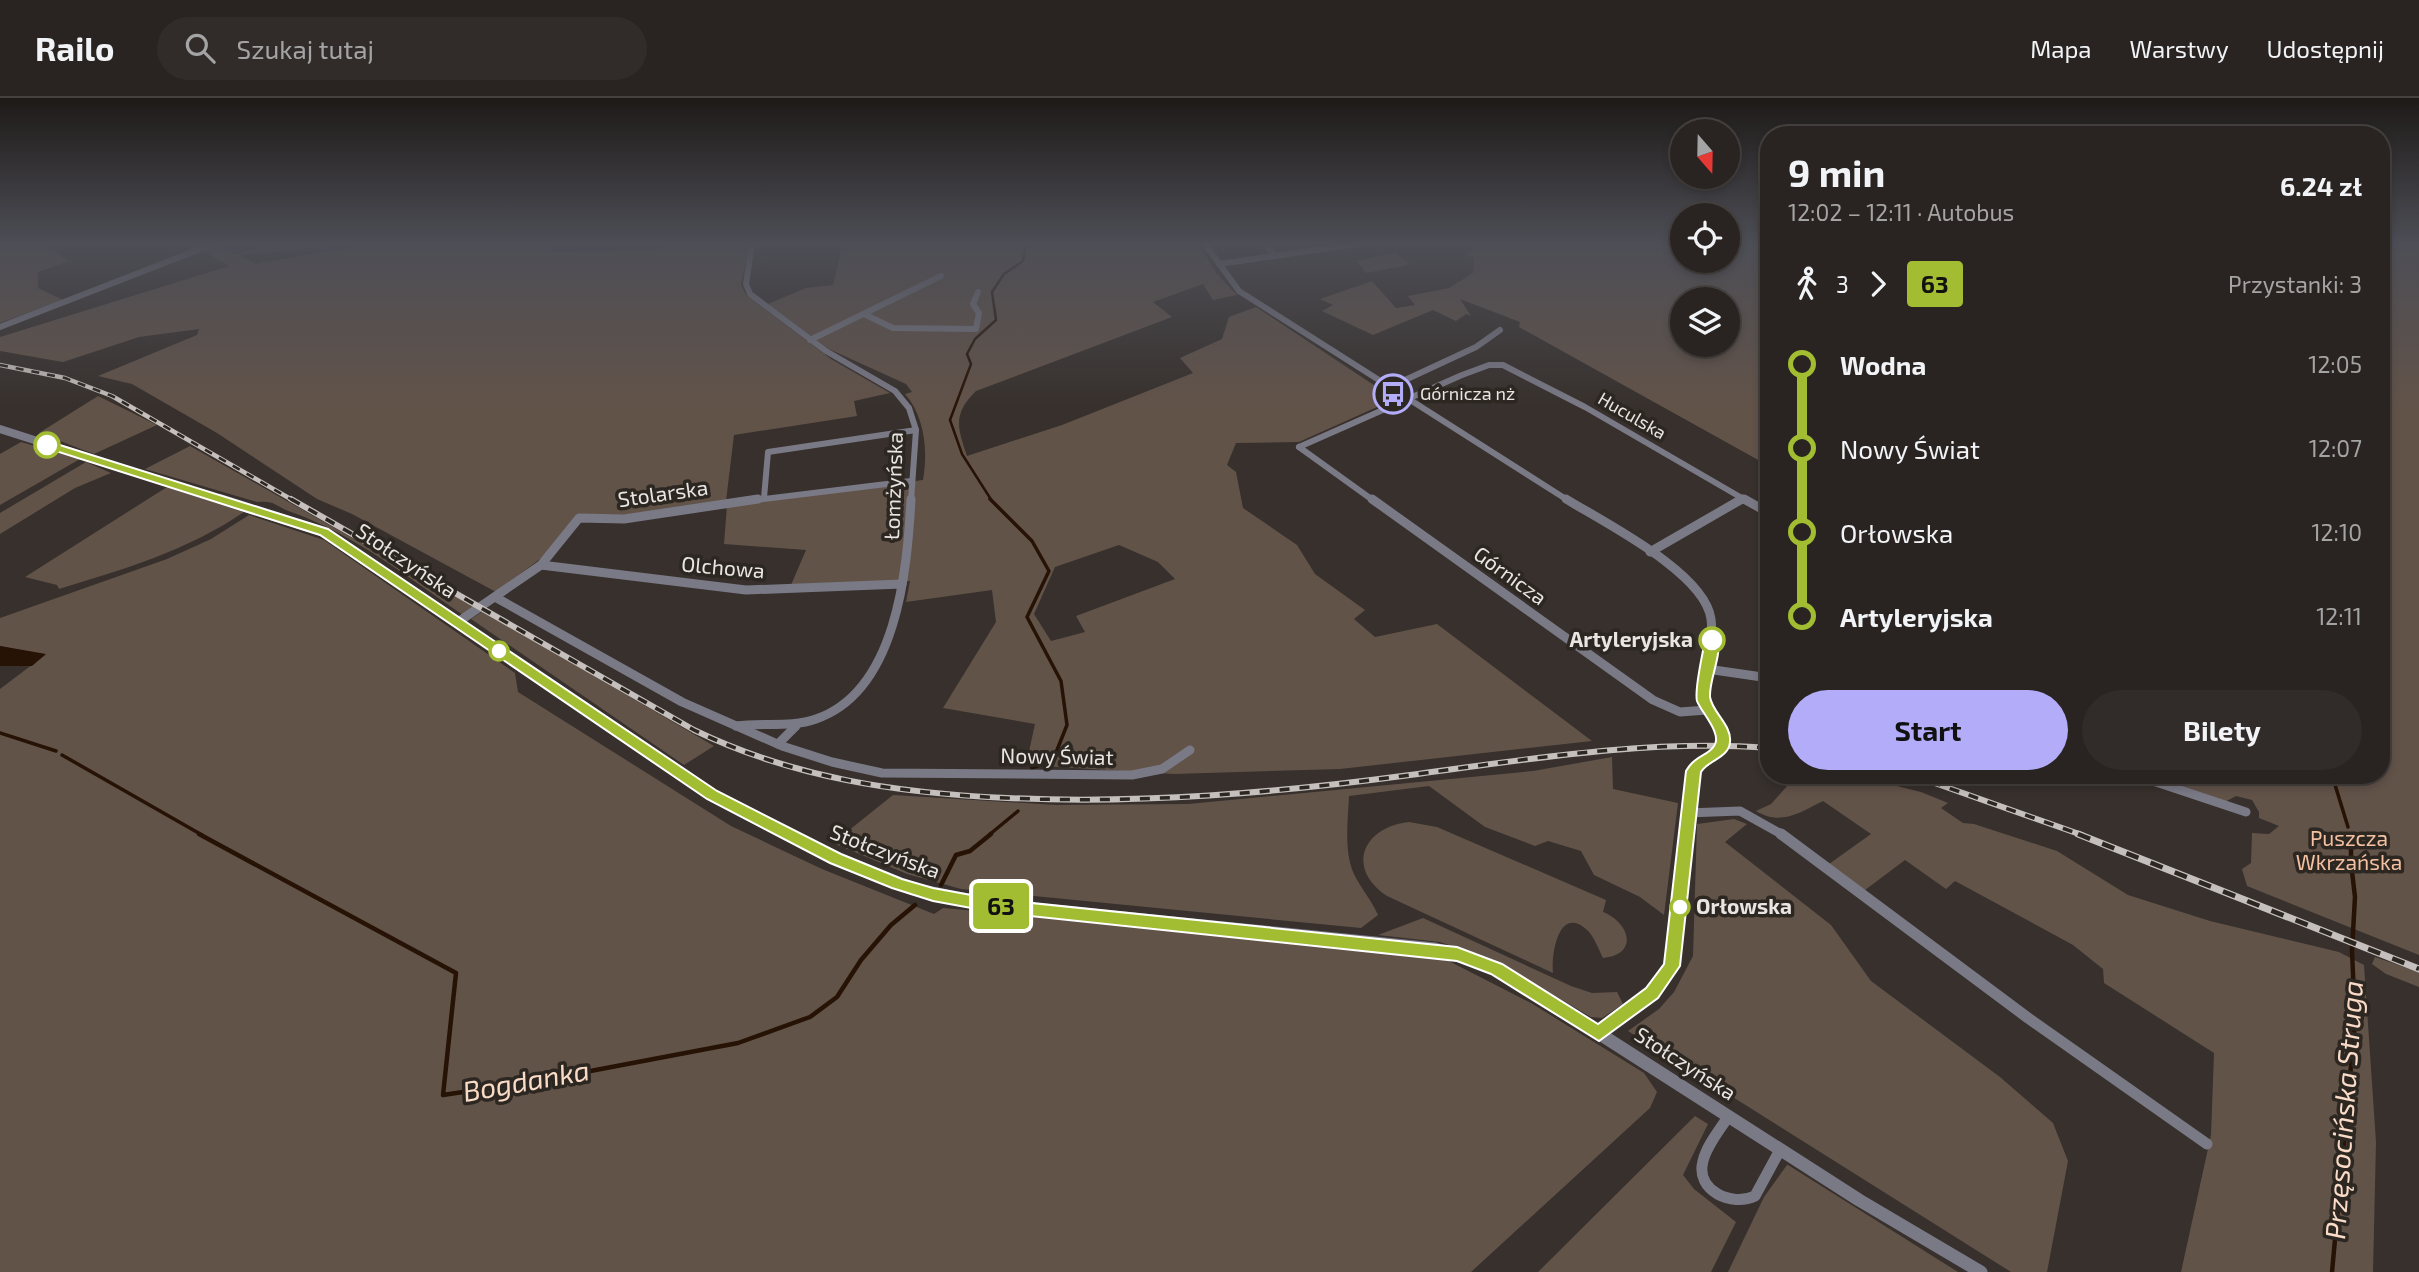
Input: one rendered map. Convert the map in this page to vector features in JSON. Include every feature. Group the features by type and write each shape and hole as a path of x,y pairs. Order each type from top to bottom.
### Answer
{"street":[{"path":"0,327 72,299"},
{"name":"Łomżyńska","path":"734,726 797,725 826,716 841,707 862,685 886,643 909,555 911,481 916,430 909,408 895,391 844,363 810,340 759,299"},
{"path":"810,340 895,299"},
{"path":"864,314 893,328 976,329 979,313 973,304 975,299"},
{"path":"1251,299 1650,552 1685,577 1708,601 1713,627 1703,696 1707,709 1721,732 1723,743 1719,751 1694,768 1687,813 1679,927 1672,966 1652,993 1599,1033"},
{"path":"1390,387 1476,347 1500,330"},
{"name":"Huculska","path":"1408,399 1478,368 1503,365 1585,407 1760,508"},
{"name":"Górnicza","path":"1408,399 1299,447 1653,700 1681,712 1707,709"},
{"name":"Stołczyńska","path":"0,429 315,528 712,795 836,858 913,890 993,905 1457,954 1496,969 1780,1150 1981,1272"},
{"path":"764,498 768,452 916,430"},
{"name":"Stolarska","path":"458,622 541,565 579,518 624,519 764,498 911,481"},
{"path":"1650,552 1744,498"},
{"name":"Olchowa","path":"541,565 746,590 902,584"},
{"name":"Nowy Świat","path":"495,597 734,726 778,744 868,770 933,774 1132,775 1162,769 1190,750"},
{"path":"1707,669 1760,677"},
{"name":"Łomżyńska","path":"778,744 797,725"},
{"path":"2161,784 2246,812"},
{"path":"1687,813 1735,810 1751,814 1790,839 2028,1018 2207,1144"},
{"path":"1728,1117 1703,1162 1704,1179 1715,1194 1728,1200 1749,1200 1755,1196 1780,1150"}],"green space":[{"path":"0,299 63,300 0,323"},
{"path":"123,299 751,299 831,359 890,393 854,401 857,416 734,435 726,501 571,522 544,556 496,592 352,514 317,499 217,433 132,384 98,376 197,335 199,329 139,337 63,362 0,351 0,337"},
{"path":"780,299 1162,299 1153,302 1172,317 976,391 963,407 959,421 967,456 1062,425 1193,373 1180,358 1222,339 1229,317 1256,307 1395,399 1299,442 1236,443 1227,465 1236,472 1243,508 1297,545 1315,574 1365,610 1354,619 1375,637 1437,624 1592,741 1340,769 1174,774 1026,765 1035,724 943,708 996,622 992,590 906,602 910,581 791,585 806,550 724,544 727,505 923,480 925,446 917,413 905,394 912,392 906,384 829,349 768,304","holes":["1119,545 1158,562 1175,579 1076,616 1085,632 1051,641 1034,614 1055,567"]},
{"path":"1320,299 1388,299 1396,308 1415,305 1410,299 1670,299 1670,357 1740,357 1740,299 1760,299 1760,461 1519,327 1520,322 1460,299 1471,316 1466,314 1456,321 1433,310 1373,335 1322,311 1333,305"},
{"name":"Puszcza Wkrzańska","path":"2390,299 2419,299 2419,955 2247,886 2242,869 2251,863 2252,833 2269,834 2279,826 2259,818 2259,812 2252,800 2236,796 2225,802 2173,784 2390,784"},
{"path":"98,396 157,425 94,454 39,433"},
{"path":"21,442 80,459 0,505 0,454"},
{"path":"190,446 474,607 463,615 358,544 272,503 257,502 145,469"},
{"path":"86,462 111,473 75,488 0,534 0,513"},
{"path":"167,487 244,512 178,548 59,589 57,585 25,577"},
{"path":"249,515 324,540 515,673 518,692 731,826 822,869 934,914 943,908 1135,925 1443,958 1531,1003 1644,1073 1657,1092 1650,1108 1471,1272 0,1272 0,689 45,655 0,646 0,618 167,559 211,539"},
{"path":"483,611 714,746 684,765 471,619"},
{"path":"1612,757 1613,789 1678,803 1664,915 1640,897 1594,875 1581,851 1548,841 1535,846 1485,827 1429,786 1349,796 1349,859 1356,878 1378,915 1361,928 961,889 907,874 833,843 893,795 1056,805 1188,804 1533,771"},
{"path":"1789,784 1889,784 1921,792 1948,803 1941,808 1963,823 1974,824 2057,851 2128,895 2210,921 2339,952 2364,965 2376,1142 2373,1272 2181,1272 2211,1135 2214,1053 2104,983 2103,969 2073,945 1955,881 1946,889 1905,860 1865,890 1829,864 1871,834 1823,801 1782,818 1756,811 1771,804"},
{"path":"1734,819 1747,824 1725,842 1831,925 1871,981 2000,1077 2053,1123 2068,1161 2047,1272 2011,1272 1628,1031 1659,1009 1674,992 1693,956 1697,824"},
{"path":"1409,822 1437,827 1606,900 1603,912 1619,923 1627,937 1622,951 1603,958 1589,932 1576,923 1569,923 1563,928 1555,945 1553,973 1387,896 1374,885 1366,873 1363,862 1365,850 1380,832 1393,825"},
{"path":"1423,918 1571,986 1592,993 1617,992 1623,1004 1602,1018 1591,1017 1494,960 1440,942 1378,935"},
{"path":"2375,957 2419,972 2419,987 2386,974 2372,964"},
{"path":"1695,1116 1708,1124 1683,1175 1694,1189 1736,1222 1711,1272 1538,1272"},
{"path":"1787,1165 1958,1272 1728,1272 1764,1197"}],"shaded area":[{"path":"0,646 46,654 32,666 0,666"}],"waterway":[{"name":"Bogdanka","path":"992,501 962,454 950,420 971,364 967,354 975,339 996,320 993,299"},
{"name":"Bogdanka","path":"992,501 1032,541 1049,571 1027,617 1061,681 1067,725 1053,760 1032,768"},
{"name":"Bogdanka","path":"0,733 56,751"},
{"name":"Bogdanka","path":"62,755 202,835"},
{"name":"Przęsocińska Struga","path":"2335,784 2348,827"},
{"name":"Bogdanka","path":"989,835 1018,811"},
{"name":"Bogdanka","path":"199,834 456,973 443,1095 543,1080 738,1043 810,1017 837,997 861,960 891,925 915,905"},
{"name":"Bogdanka","path":"941,885 956,855 970,851 991,834"},
{"name":"Przęsocińska Struga","path":"2351,845 2351,856"},
{"name":"Przęsocińska Struga","path":"2332,1272 2355,1022 2352,950 2355,897 2351,863"}],"railway":[{"path":"0,365 65,378 112,396 294,501"},
{"path":"291,499 694,730 769,760 846,780 886,787 1007,798 1209,796 1309,787 1634,748 1760,748"},
{"path":"1938,784 2082,835"},
{"path":"2078,834 2419,969"}],"bus line":[{"name":"63","path":"47,445 324,532 712,795 836,858 913,890 960,901 993,905 1435,949 1457,954 1496,969 1599,1033 1652,993 1672,966 1677,946 1687,813 1693,771 1704,759 1716,754 1723,743 1723,736 1703,698 1712,640"}],"place":[{"name":"Górnicza nż","path":"1393,394"},
{"name":"Artyleryjska","path":"1712,640"},
{"name":"Orłowska","path":"1680,907"}]}
